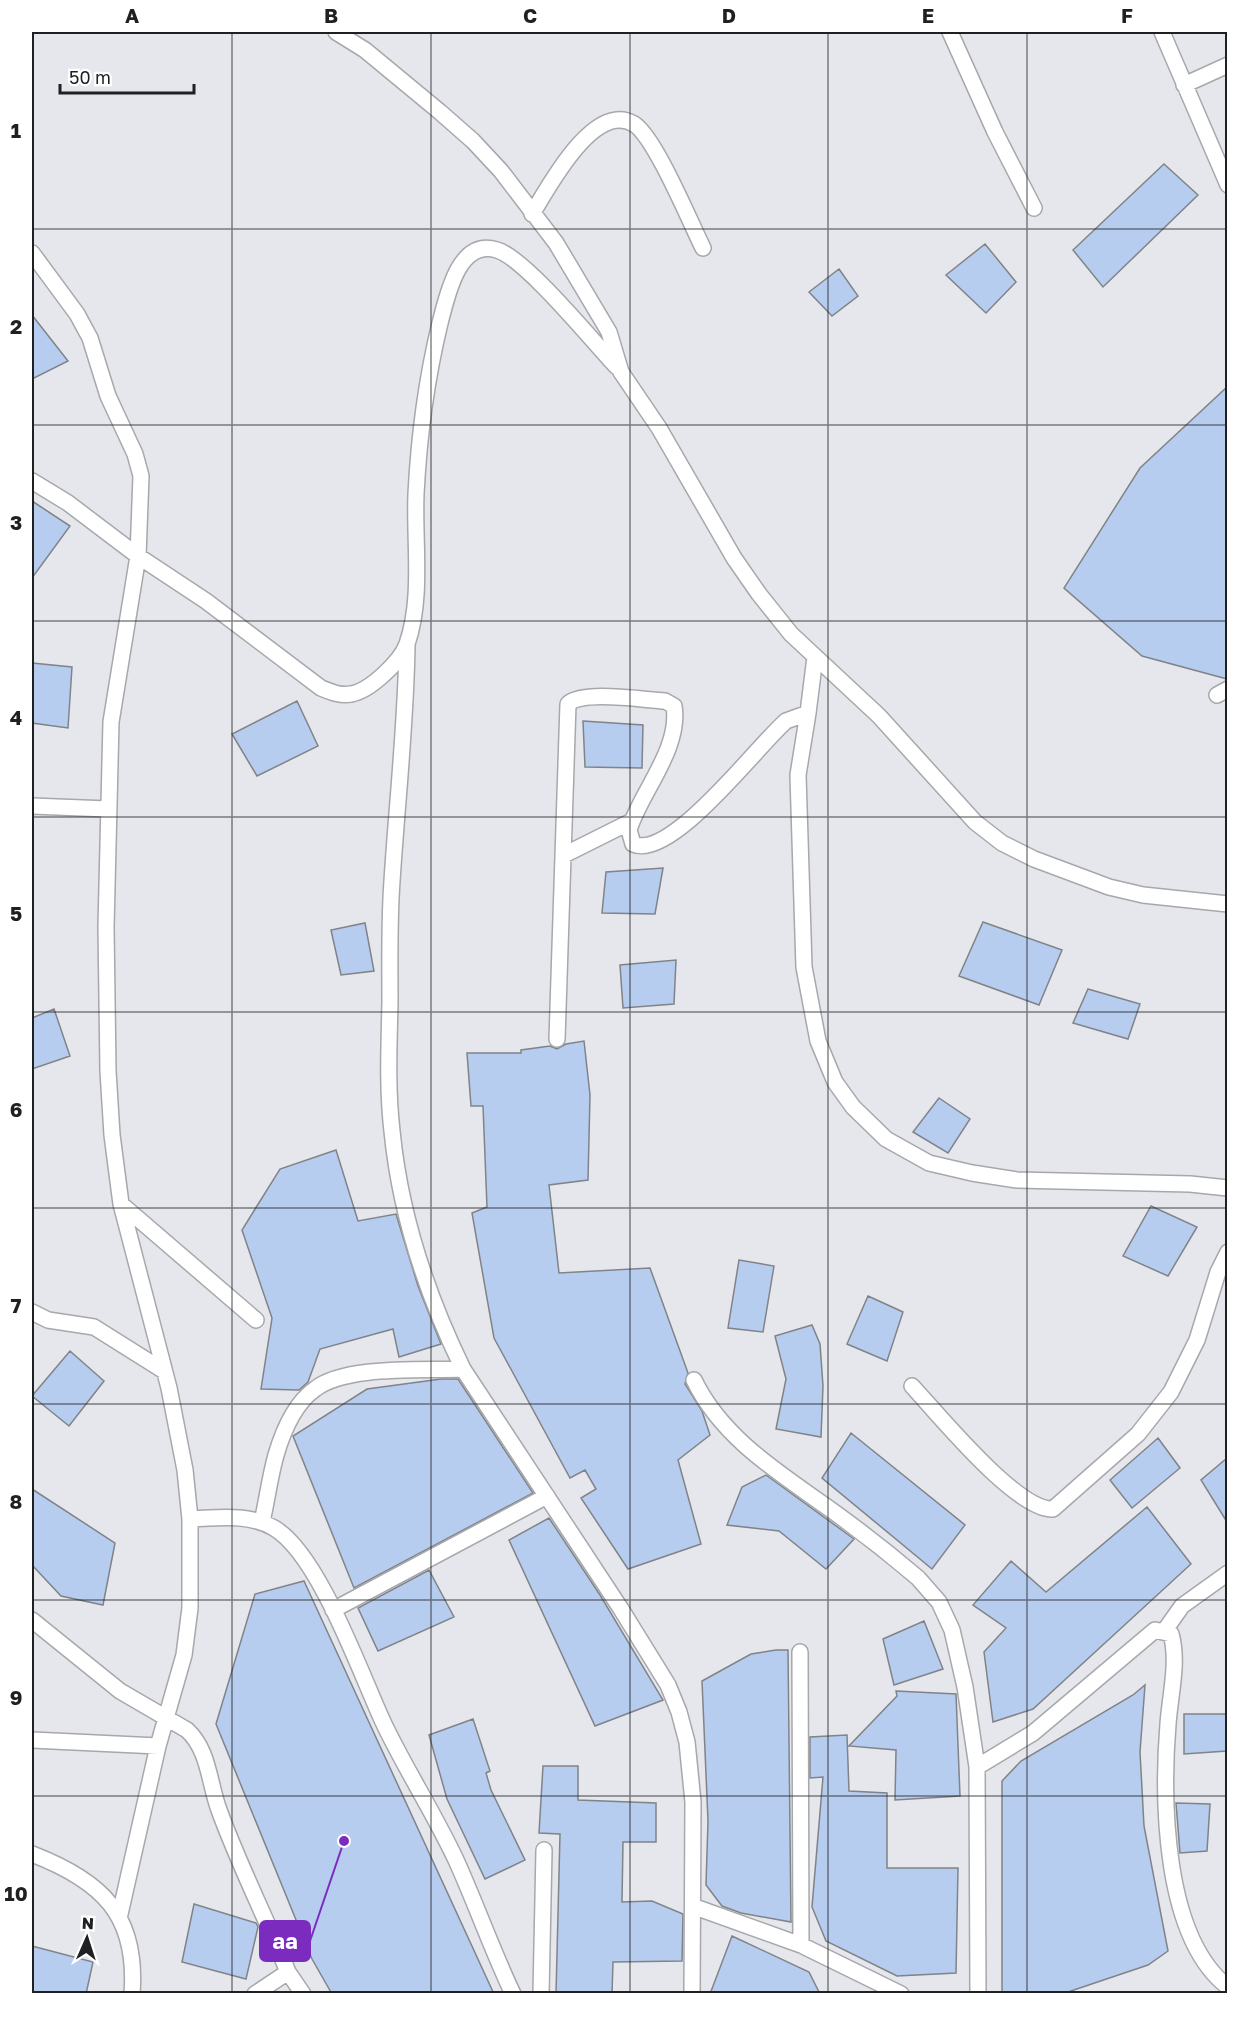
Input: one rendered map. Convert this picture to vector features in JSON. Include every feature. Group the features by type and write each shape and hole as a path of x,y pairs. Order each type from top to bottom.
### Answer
{"street":[{"path":"336,32 365,50 473,141 501,171 556,243 599,314 609,332 621,372"},
{"path":"950,32 994,132 1034,208"},
{"path":"1162,32 1227,185"},
{"path":"1184,85 1227,65"},
{"path":"532,214 557,174 579,145 603,124 622,120 632,123 648,140 703,248"},
{"path":"692,1994 693,1802 687,1742 679,1712 656,1666 463,1369 437,1310 407,1219 397,1172 389,1082 390,918 404,727 407,645 414,599 416,494 423,397 447,297 461,264 468,255 481,249 496,249 508,256 554,298 621,372 659,428 734,558 759,594 791,634 879,716 975,822 1002,843 1066,873 1109,887 1143,896 1227,904"},
{"path":"32,253 77,314 90,338 108,396 135,454 141,476 138,556 115,685 108,810 108,1071 113,1146 121,1204 178,1425 190,1519 188,1631 158,1746 120,1914"},
{"path":"32,481 68,503 138,556 206,601 321,688 337,694 352,694 372,685 385,674 407,645"},
{"path":"815,657 798,775 804,968 818,1041 835,1082 853,1107 886,1139 912,1154 929,1163 972,1173 1017,1179 1190,1184 1227,1188"},
{"path":"557,1039 568,704 574,699 589,697 665,701 674,706 671,732 660,770 629,830 633,844 651,847 676,834 782,725 791,718 808,712"},
{"path":"32,806 108,810"},
{"path":"564,855 632,821"},
{"path":"121,1204 256,1320"},
{"path":"912,1386 997,1477 1030,1503 1041,1509 1053,1509 1138,1434 1171,1392 1197,1340 1218,1272 1227,1252"},
{"path":"32,1312 48,1320 94,1327 164,1371"},
{"path":"262,1522 275,1456 282,1435 291,1416 314,1389 345,1377 463,1369"},
{"path":"694,1380 700,1393 724,1423 762,1461 907,1568 932,1592 947,1616 965,1687 977,1767 978,1994"},
{"path":"333,1610 547,1496"},
{"path":"190,1519 244,1518 262,1522 275,1528 295,1545 333,1610 385,1726 456,1860 513,1994"},
{"path":"1165,1630 1182,1606 1227,1573"},
{"path":"32,1620 120,1691 187,1730 203,1751 219,1809 288,1972 303,1994"},
{"path":"977,1767 1043,1726 1155,1630 1165,1630 1171,1634 1173,1647 1168,1725 1170,1860 1183,1918 1193,1942 1213,1972 1227,1987"},
{"path":"800,1652 801,1945"},
{"path":"32,1740 158,1746"},
{"path":"541,1994 544,1850"},
{"path":"32,1854 76,1876 120,1914 129,1934 133,1956 132,1994"},
{"path":"694,1907 801,1945 901,1994"},
{"path":"255,1994 288,1972"}],"building":[{"path":"1164,164 1198,195 1103,287 1073,250"},
{"path":"985,244 1016,282 986,313 946,275"},
{"path":"839,269 858,296 832,316 809,292"},
{"path":"32,315 68,361 32,379"},
{"path":"1227,387 1227,679 1142,656 1064,588 1140,468"},
{"path":"32,501 70,526 32,578"},
{"path":"32,663 72,667 68,728 32,723"},
{"path":"297,701 318,746 257,776 232,734"},
{"path":"583,721 643,725 642,768 585,767"},
{"path":"663,868 655,914 602,913 606,872"},
{"path":"983,922 1062,950 1039,1005 959,976"},
{"path":"365,923 374,971 341,975 331,930"},
{"path":"676,960 674,1004 623,1008 620,965"},
{"path":"1088,989 1140,1004 1128,1039 1073,1023"},
{"path":"54,1009 70,1056 32,1069 32,1018"},
{"path":"584,1041 590,1095 588,1180 549,1185 559,1273 650,1268 688,1373 685,1384 702,1411 710,1435 678,1460 701,1544 628,1569 581,1498 596,1489 585,1470 570,1478 494,1338 472,1213 487,1207 483,1106 471,1106 467,1053 521,1053 521,1050 550,1046 557,1049 566,1044"},
{"path":"939,1098 970,1119 948,1153 913,1132"},
{"path":"336,1150 358,1221 396,1214 418,1286 441,1344 399,1357 393,1329 320,1349 308,1382 299,1390 261,1389 272,1318 242,1230 280,1169"},
{"path":"1151,1206 1197,1227 1168,1276 1123,1256"},
{"path":"739,1260 774,1266 763,1332 728,1328"},
{"path":"868,1296 903,1312 887,1361 847,1344"},
{"path":"812,1325 820,1344 823,1386 821,1437 776,1429 786,1379 775,1336"},
{"path":"70,1351 104,1381 69,1426 32,1396"},
{"path":"441,1379 458,1379 533,1493 354,1588 293,1436 367,1389"},
{"path":"851,1433 965,1525 932,1569 822,1478"},
{"path":"1158,1438 1180,1468 1132,1508 1110,1480"},
{"path":"1227,1458 1227,1522 1201,1480"},
{"path":"766,1475 854,1539 826,1569 779,1531 727,1525 742,1487"},
{"path":"32,1489 115,1543 103,1605 61,1596 32,1565"},
{"path":"1147,1507 1191,1564 1033,1709 993,1722 984,1652 1006,1628 973,1605 1011,1561 1046,1592"},
{"path":"549,1518 600,1595 663,1700 595,1726 509,1540"},
{"path":"429,1570 454,1617 378,1651 358,1608"},
{"path":"304,1581 494,1994 332,1994 312,1959 216,1724 255,1594"},
{"path":"924,1621 943,1669 894,1685 883,1639"},
{"path":"788,1650 791,1922 741,1913 722,1906 706,1885 708,1821 702,1681 751,1654"},
{"path":"1145,1685 1140,1752 1144,1826 1168,1951 1148,1965 1062,1994 1002,1994 1002,1781 1021,1761 1133,1695"},
{"path":"896,1691 956,1694 960,1796 895,1800 896,1750 849,1746 897,1696"},
{"path":"1184,1714 1227,1714 1227,1751 1184,1754"},
{"path":"473,1719 490,1771 486,1773 491,1790 525,1860 485,1879 447,1799 429,1735"},
{"path":"847,1735 849,1791 887,1793 887,1868 958,1868 956,1973 897,1976 826,1941 812,1907 823,1777 810,1778 810,1737"},
{"path":"543,1766 578,1766 578,1800 656,1803 656,1842 623,1842 622,1902 652,1901 683,1914 682,1961 613,1962 612,1994 556,1994 560,1834 539,1833"},
{"path":"1176,1803 1210,1804 1207,1851 1180,1853"},
{"path":"194,1904 256,1923 258,1927 246,1979 182,1962"},
{"path":"732,1936 809,1972 820,1994 710,1994"},
{"path":"32,1946 93,1962 86,1994 32,1994"}],"place":[{"name":"aa","path":"344,1841"}]}
